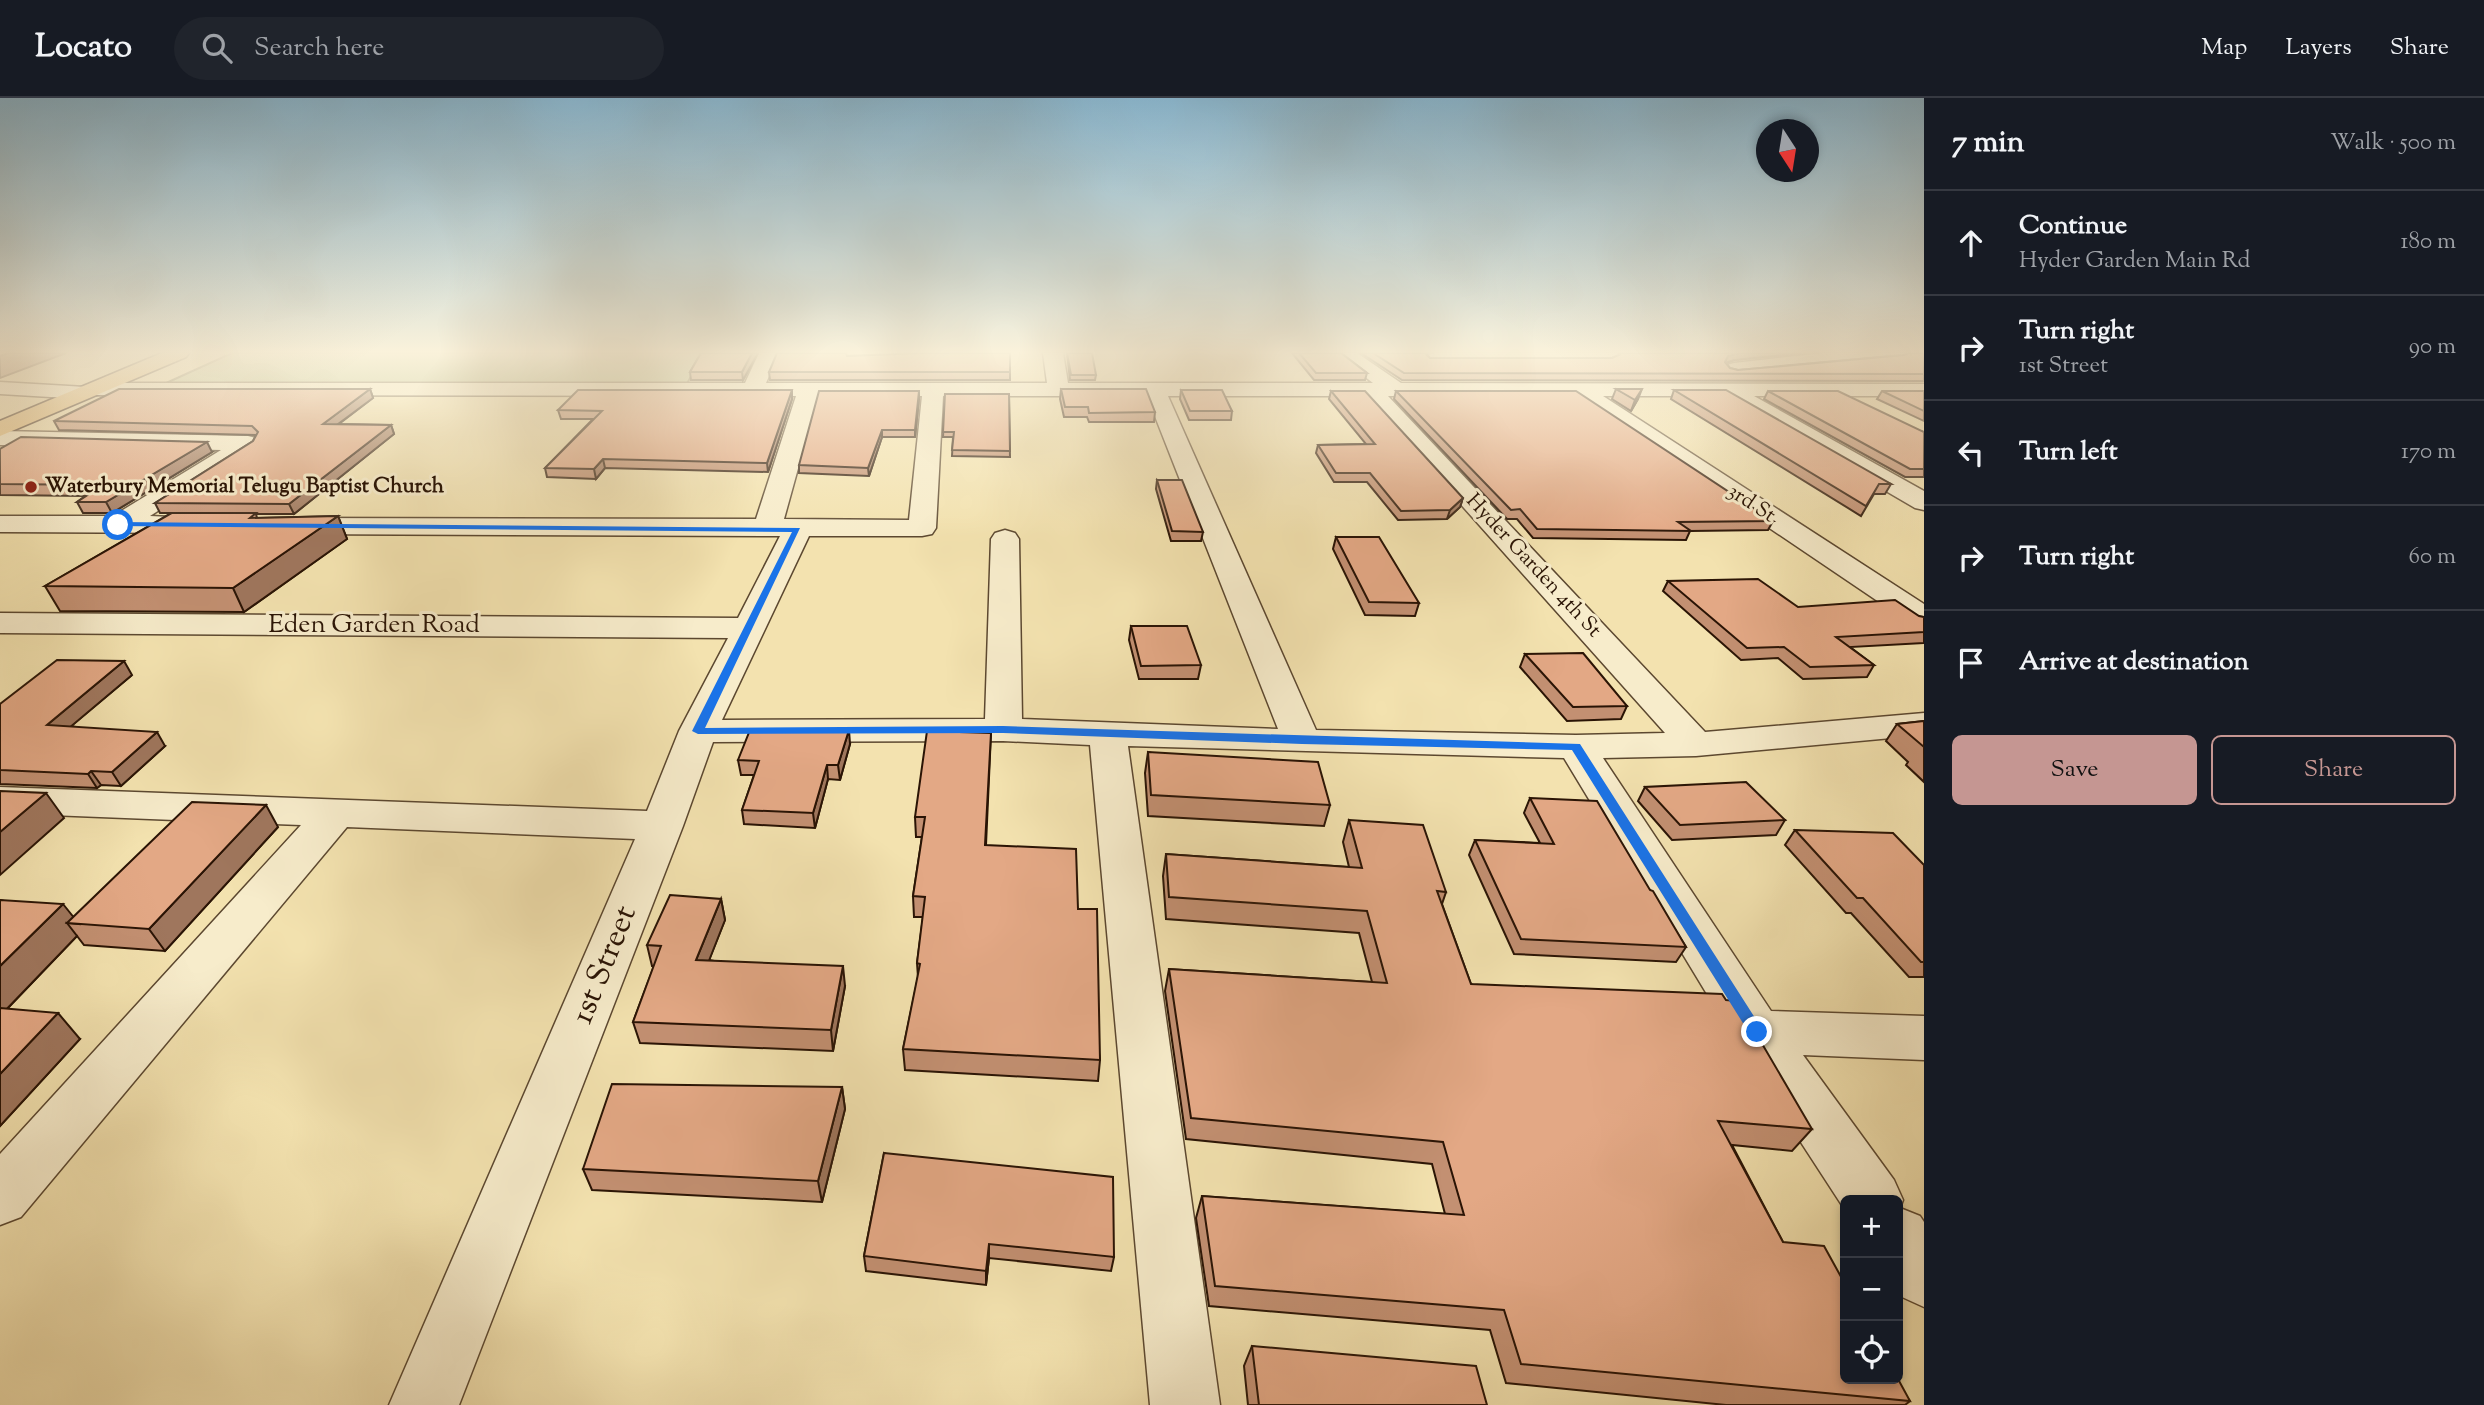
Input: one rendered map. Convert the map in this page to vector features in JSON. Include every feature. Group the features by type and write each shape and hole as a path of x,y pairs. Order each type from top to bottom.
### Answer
{"main road":[{"path":"0,429 35,414"}],"street":[{"name":"1st Street","path":"424,1405 662,826 698,731 748,628 782,529 804,414"},
{"path":"270,526 922,528 931,414"},
{"path":"1165,414 1302,741"},
{"name":"Hyder Garden 4th St","path":"1404,414 1696,744"},
{"name":"3rd St","path":"1615,414 1924,618"},
{"path":"1769,414 1924,502"},
{"path":"0,438 248,443 118,525"},
{"path":"0,524 228,525"},
{"path":"1003,730 1005,539"},
{"name":"Eden Garden Road","path":"0,623 748,628"},
{"path":"698,731 1003,730 1302,741 1576,747 1696,744 1924,724"},
{"path":"1108,734 1185,1405"},
{"path":"1576,747 1757,1032 1870,1195"},
{"path":"0,800 662,826"},
{"path":"0,1197 335,814"},
{"path":"1757,1032 1924,1038"},
{"path":"1903,1244 1924,1275"}],"building":[{"path":"68,414 336,414 323,424 391,425 289,504 155,503 253,441 258,432 252,426 54,421"},
{"path":"599,414 784,414 767,463 603,459 594,469 545,468"},
{"path":"813,414 917,414 915,430 882,430 868,468 799,465"},
{"path":"944,414 1009,414 1010,451 952,450 954,432 943,432"},
{"path":"1350,414 1386,414 1463,498 1450,510 1401,511 1370,473 1336,473 1318,445 1375,444"},
{"path":"1418,414 1611,414 1773,521 1678,522 1691,531 1537,529 1520,509 1511,510"},
{"path":"1714,414 1768,414 1891,484 1879,484 1866,506"},
{"path":"1810,414 1886,414 1924,432 1924,469 1910,469"},
{"path":"21,437 207,442 106,502 77,502 103,485 0,484 0,449"},
{"path":"1157,480 1182,480 1203,532 1172,531"},
{"path":"172,513 256,513 250,518 338,516 233,588 45,586"},
{"path":"1336,537 1379,537 1419,603 1369,602"},
{"path":"1758,579 1798,607 1895,600 1924,617 1924,632 1836,637 1874,665 1810,667 1784,647 1747,648 1668,581"},
{"path":"1131,626 1187,626 1201,665 1141,666"},
{"path":"1583,653 1627,706 1573,707 1525,654"},
{"path":"57,660 124,661 47,725 157,732 112,772 91,771 88,774 0,770 0,704"},
{"path":"1924,721 1924,747 1897,724"},
{"path":"750,730 849,730 838,765 827,765 813,813 742,810 759,761 738,760"},
{"path":"927,731 991,733 985,845 1076,849 1078,909 1097,909 1100,1060 903,1049 920,964 917,963 925,897 913,896 925,817 915,817"},
{"path":"1148,752 1318,762 1330,805 1151,795"},
{"path":"1746,782 1785,820 1680,825 1645,787"},
{"path":"0,791 46,793 0,832"},
{"path":"1530,798 1597,801 1686,947 1521,939 1475,840 1554,844"},
{"path":"192,802 266,805 149,929 67,923"},
{"path":"1349,820 1423,825 1446,892 1437,891 1471,984 1722,994 1726,1000 1737,1001 1812,1129 1718,1121 1783,1242 1824,1246 1840,1275 1840,1384 1901,1384 1910,1401 1521,1364 1504,1310 1215,1286 1202,1196 1464,1215 1443,1142 1191,1118 1169,969 1387,983 1367,911 1169,897 1166,854 1362,868"},
{"path":"1795,830 1893,833 1924,865 1924,962 1921,962 1863,898 1857,898"},
{"path":"670,895 721,899 696,960 843,966 831,1030 633,1022 661,946 647,945"},
{"path":"0,900 63,904 0,966"},
{"path":"0,1008 58,1013 0,1074"},
{"path":"612,1084 842,1087 818,1181 583,1169"},
{"path":"884,1153 1113,1177 1114,1257 989,1244 986,1271 864,1256"},
{"path":"1252,1346 1476,1366 1487,1405 1259,1405"}],"place":[{"name":"Waterbury Memorial Telugu Baptist Church","path":"31,487"}],"route":[{"path":"118,525 797,529 698,731 1003,730 1302,741 1576,747 1757,1032"}]}
